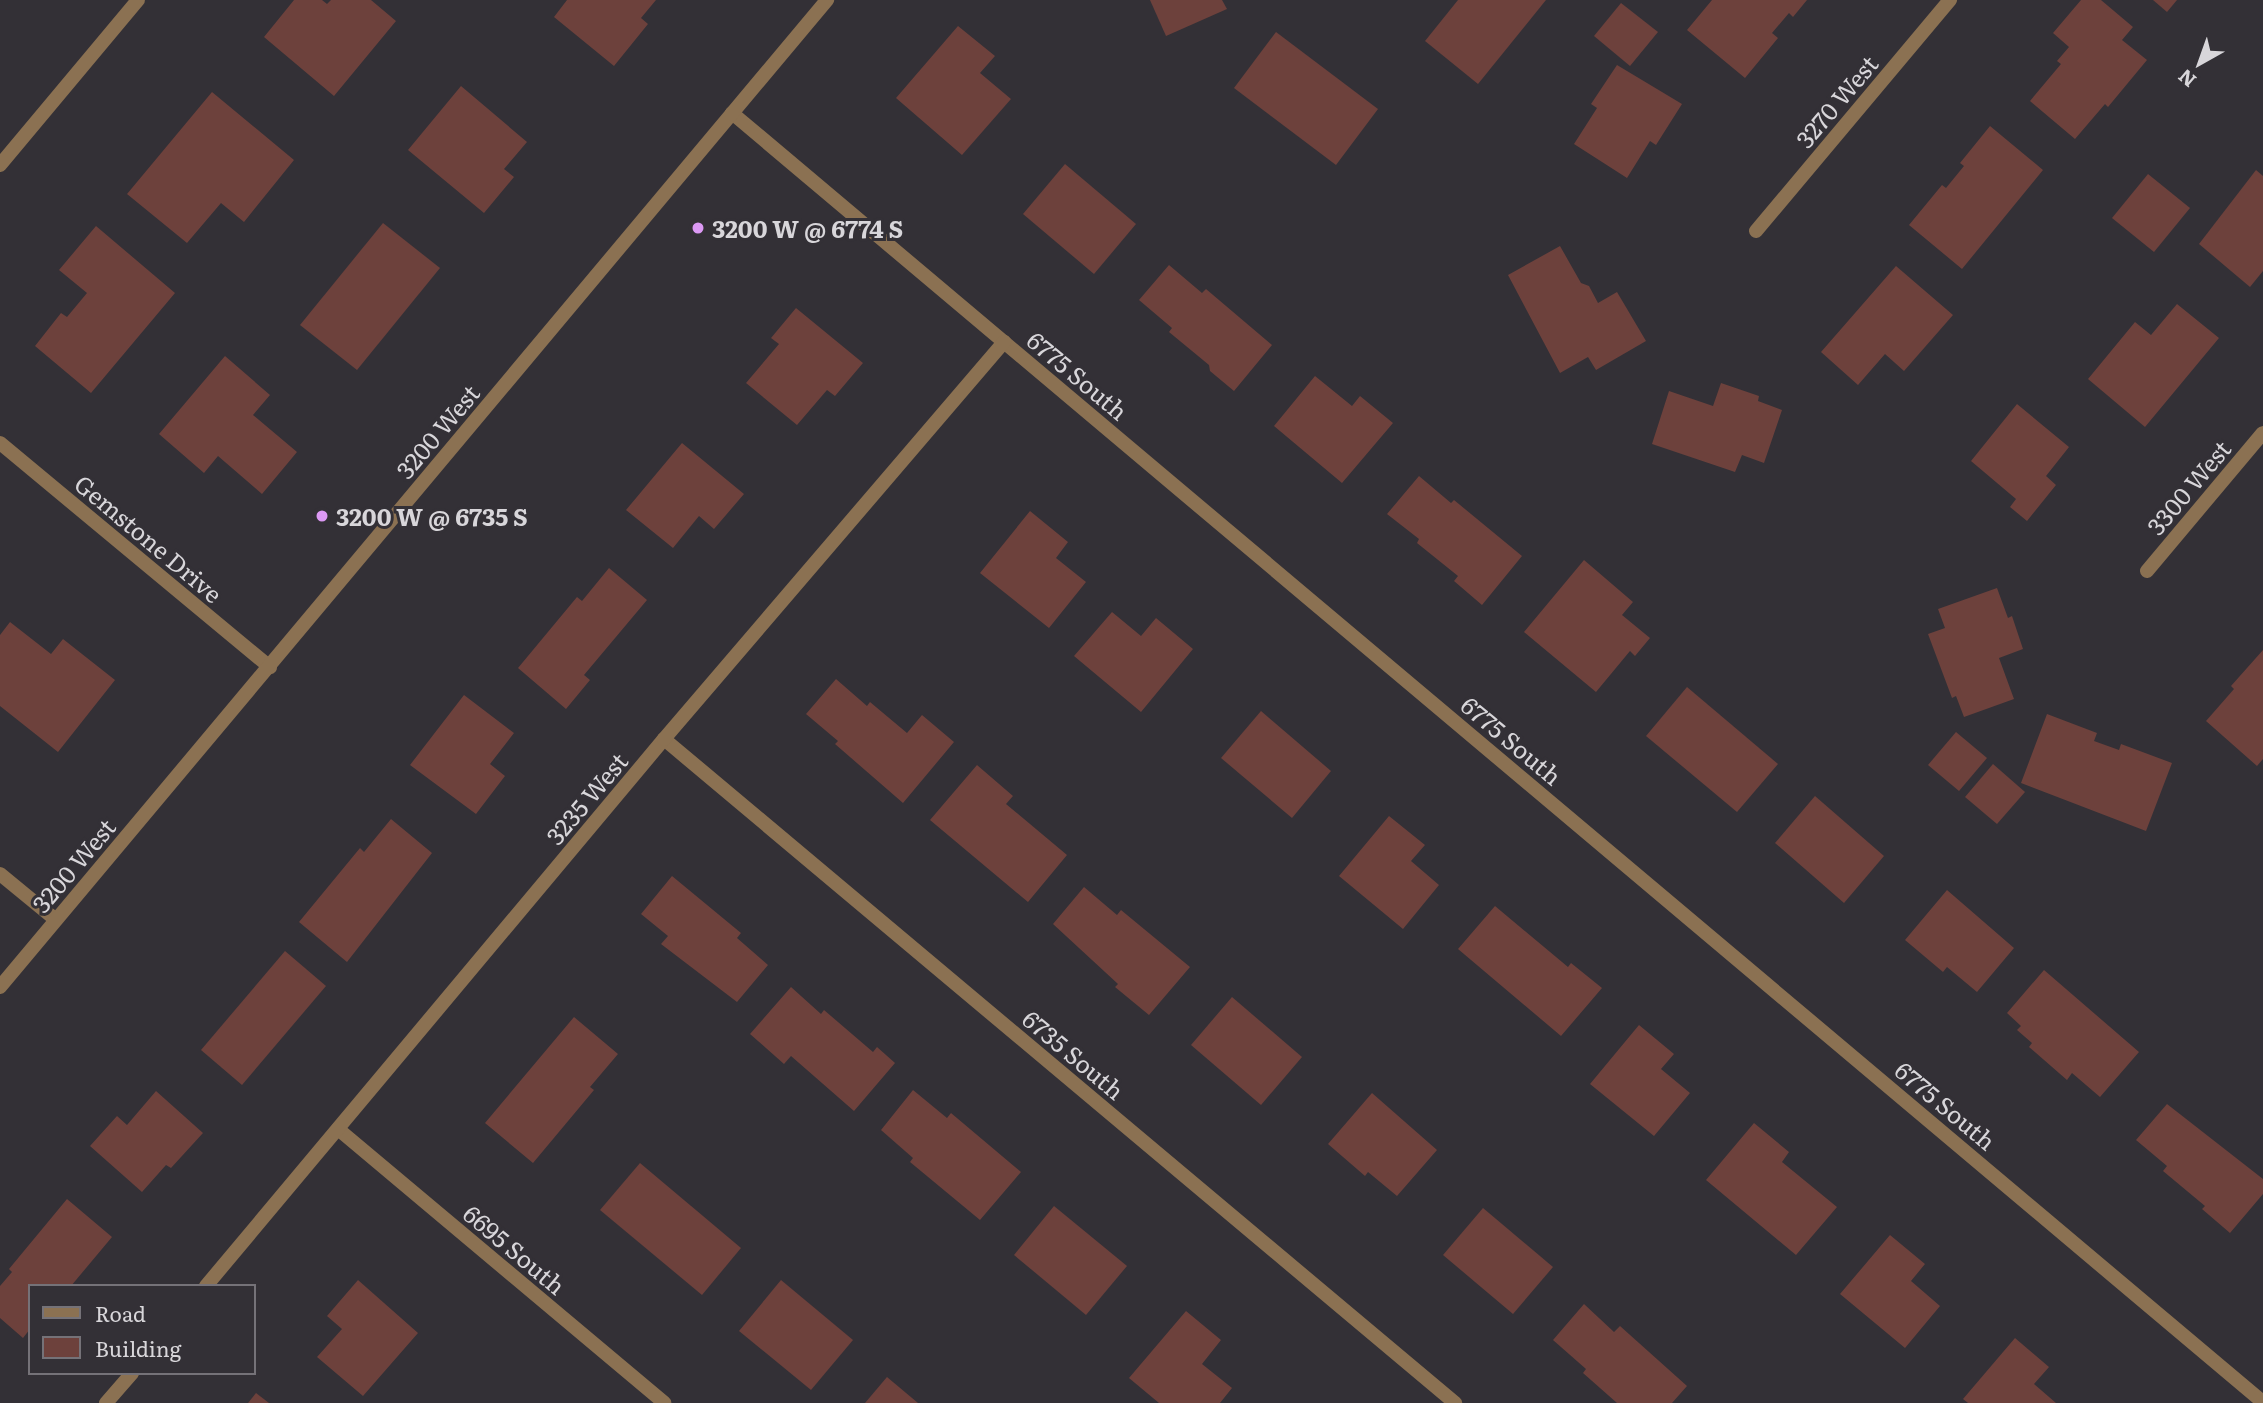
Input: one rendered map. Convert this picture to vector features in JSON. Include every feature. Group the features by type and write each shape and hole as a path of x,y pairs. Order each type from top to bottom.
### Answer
{"street":[{"path":"0,164 138,0"},
{"name":"3200 West","path":"0,987 827,0"},
{"name":"3270 West","path":"1756,231 1950,0"},
{"name":"6775 South","path":"732,113 2263,1402"},
{"name":"3235 West","path":"208,1284 664,739 1004,342"},
{"name":"3300 West","path":"2147,571 2263,433"},
{"name":"Gemstone Drive","path":"0,443 270,667"},
{"name":"6735 South","path":"664,739 1455,1403"},
{"path":"0,874 56,920"},
{"name":"6695 South","path":"338,1129 664,1403"},
{"path":"106,1403 130,1375"}],"building":[{"path":"294,0 322,0 327,4 331,0 371,0 396,21 334,96 264,37"},
{"path":"567,0 656,0 641,18 648,24 614,66 554,17"},
{"path":"1150,0 1222,0 1227,9 1166,36"},
{"path":"1458,0 1546,0 1478,84 1425,41"},
{"path":"1712,0 1807,0 1793,17 1789,13 1772,33 1778,38 1745,78 1687,30"},
{"path":"2081,0 2101,0 2133,27 2122,40 2147,60 2108,107 2105,104 2075,139 2030,101 2061,64 2057,61 2069,47 2053,33"},
{"path":"2153,0 2177,0 2167,12"},
{"path":"1621,3 1658,32 1630,66 1594,36"},
{"path":"958,26 995,56 980,73 1011,99 962,155 896,98"},
{"path":"1276,32 1378,109 1336,165 1234,88"},
{"path":"1617,65 1682,104 1656,145 1650,141 1627,178 1574,144 1597,108 1591,104"},
{"path":"461,86 527,142 504,169 514,177 484,213 408,150"},
{"path":"212,92 294,160 244,222 221,203 187,243 127,194"},
{"path":"1990,126 2043,170 1962,269 1909,225 1942,185 1946,188 1964,166 1960,163"},
{"path":"1065,164 1136,224 1094,274 1023,214"},
{"path":"2256,170 2263,176 2263,271 2250,287 2199,244"},
{"path":"2148,174 2190,208 2154,252 2112,218"},
{"path":"383,223 440,268 357,370 300,325"},
{"path":"96,226 175,293 91,393 35,346 61,313 67,317 87,293 59,270"},
{"path":"1560,246 1581,283 1589,286 1598,303 1617,292 1646,341 1596,370 1588,357 1560,373 1508,275"},
{"path":"1169,265 1202,293 1206,289 1272,345 1234,391 1210,371 1209,365 1169,332 1172,328 1139,300"},
{"path":"1896,266 1953,315 1904,371 1885,354 1858,385 1821,352"},
{"path":"2177,304 2219,338 2145,427 2088,379 2135,322 2151,335"},
{"path":"796,308 863,363 835,396 827,390 797,425 746,383 779,344 771,338"},
{"path":"225,356 270,395 253,415 297,452 262,494 218,456 204,473 159,434"},
{"path":"1315,376 1352,406 1360,396 1393,423 1342,483 1274,426"},
{"path":"1721,383 1759,396 1758,401 1782,410 1764,463 1742,455 1735,472 1652,444 1669,391 1713,406"},
{"path":"2017,404 2069,447 2046,476 2056,485 2027,521 2010,507 2016,499 1971,461"},
{"path":"682,443 744,494 714,529 699,516 673,548 626,510"},
{"path":"1419,476 1451,503 1454,500 1522,556 1482,605 1454,581 1458,576 1417,543 1419,539 1387,514"},
{"path":"1030,511 1068,542 1056,558 1086,582 1049,628 980,573"},
{"path":"1584,560 1633,602 1622,615 1650,638 1635,656 1630,651 1596,692 1524,632"},
{"path":"609,568 647,600 584,675 590,680 566,709 518,668 577,597 582,601"},
{"path":"1997,588 2008,618 2012,616 2023,649 1999,658 2014,699 1964,717 1956,696 1952,698 1928,634 1945,628 1938,609"},
{"path":"1112,612 1141,636 1156,618 1193,649 1141,712 1074,656"},
{"path":"10,622 51,654 63,639 115,680 58,752 0,706 0,635"},
{"path":"2263,650 2263,759 2257,766 2206,721 2234,689 2231,686"},
{"path":"836,679 867,706 870,702 907,733 922,715 954,742 903,803 835,744 838,741 806,714"},
{"path":"1687,687 1778,764 1737,812 1646,736"},
{"path":"464,695 514,733 490,764 505,776 476,814 410,765"},
{"path":"1261,711 1331,771 1292,818 1221,758"},
{"path":"2047,714 2097,733 2094,741 2119,750 2121,744 2172,763 2146,831 2021,783"},
{"path":"1956,732 1987,758 1959,791 1928,765"},
{"path":"1993,764 2025,792 1997,824 1965,797"},
{"path":"977,765 1013,796 1006,804 1067,855 1028,902 930,820"},
{"path":"1815,796 1884,856 1844,903 1775,843"},
{"path":"1389,816 1425,845 1411,861 1439,885 1403,929 1339,876"},
{"path":"391,819 432,853 347,962 299,922 360,848 364,852"},
{"path":"672,876 741,933 737,938 768,965 737,1002 661,944 668,936 641,914"},
{"path":"1084,887 1117,915 1121,910 1190,967 1149,1015 1115,987 1118,984 1053,924"},
{"path":"1947,890 2014,948 1977,992 1947,967 1943,972 1905,940"},
{"path":"1495,906 1568,967 1571,963 1602,988 1561,1036 1458,949"},
{"path":"285,951 326,986 242,1085 201,1050"},
{"path":"2044,970 2139,1052 2100,1097 2072,1073 2067,1080 2029,1047 2032,1043 2017,1030 2021,1026 2007,1013"},
{"path":"791,987 821,1014 824,1010 873,1052 877,1047 895,1063 854,1111 791,1056 784,1064 750,1034"},
{"path":"1232,997 1302,1057 1261,1105 1191,1045"},
{"path":"574,1017 618,1054 590,1087 594,1090 533,1163 485,1123"},
{"path":"1639,1025 1674,1054 1661,1069 1690,1093 1654,1136 1590,1084"},
{"path":"913,1090 947,1118 951,1113 1021,1172 980,1220 910,1162 913,1158 881,1130"},
{"path":"156,1091 203,1133 171,1168 166,1165 142,1192 90,1146 117,1116 127,1125"},
{"path":"1372,1093 1437,1150 1397,1196 1368,1172 1365,1176 1328,1144"},
{"path":"2167,1104 2263,1179 2263,1194 2230,1233 2202,1209 2205,1206 2163,1171 2167,1166 2136,1140"},
{"path":"1754,1123 1789,1152 1782,1162 1837,1207 1796,1255 1706,1180"},
{"path":"640,1163 741,1248 702,1295 600,1210"},
{"path":"67,1199 112,1237 73,1284 28,1284 28,1332 23,1338 0,1318 0,1286 12,1272 9,1269"},
{"path":"1054,1206 1127,1266 1086,1315 1014,1255"},
{"path":"1483,1208 1553,1267 1513,1314 1443,1255"},
{"path":"1890,1235 1925,1264 1911,1281 1940,1306 1905,1348 1840,1294"},
{"path":"358,1280 418,1333 363,1396 317,1357 342,1329 327,1316"},
{"path":"781,1280 853,1340 811,1390 739,1331"},
{"path":"1584,1304 1614,1332 1620,1326 1687,1386 1672,1403 1617,1403 1583,1373 1586,1369 1553,1340"},
{"path":"1186,1311 1221,1340 1202,1364 1232,1388 1220,1403 1159,1403 1129,1378"},
{"path":"2015,1338 2049,1367 2034,1384 2056,1403 1968,1403 1963,1399"},
{"path":"887,1377 918,1403 865,1403"},
{"path":"256,1393 269,1403 248,1403"}],"place":[{"name":"3200 W @ 6774 S","path":"698,228"},
{"name":"3200 W @ 6735 S","path":"322,516"}]}
